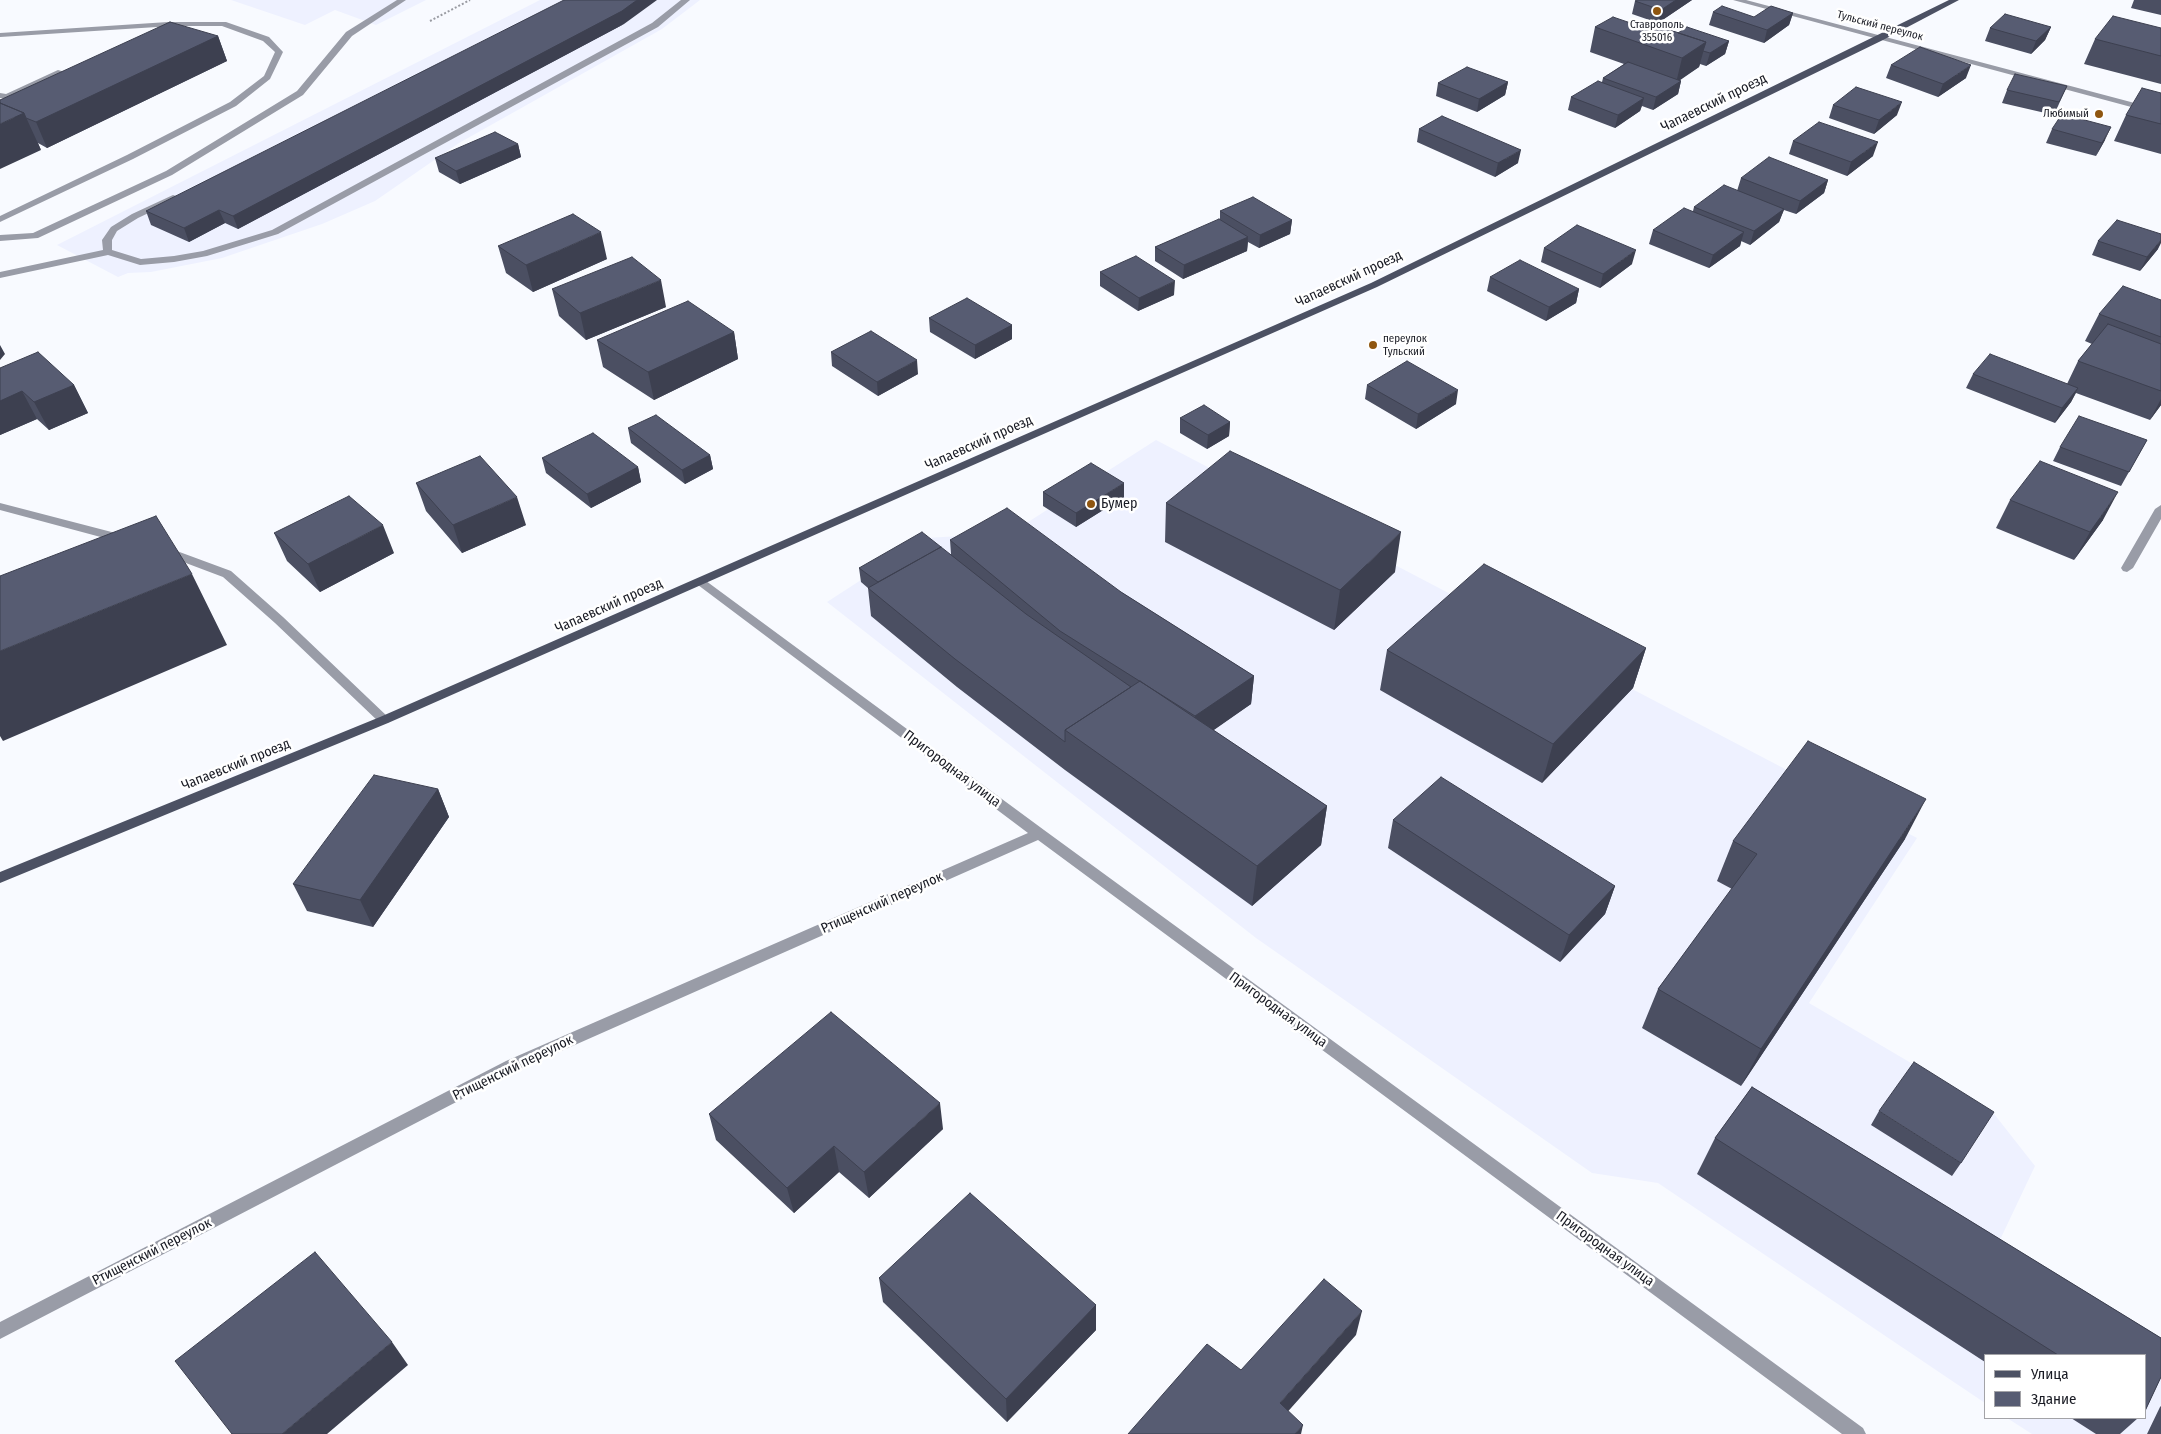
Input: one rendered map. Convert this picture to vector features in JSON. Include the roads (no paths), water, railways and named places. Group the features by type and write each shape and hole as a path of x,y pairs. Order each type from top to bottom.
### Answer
{"main road":[{"name":"Чапаевский проезд","path":"0,878 384,720 702,582 1374,285 1954,0"}],"street":[{"path":"0,238 35,236 169,173 300,93 350,34 402,0"},
{"path":"0,275 108,252 140,262 174,259 204,254 275,232 655,24 686,0"},
{"name":"Тульский переулок","path":"1737,0 2161,113"},
{"path":"0,35 168,24 223,24 266,39 279,52 267,76 232,104 130,157 0,219"},
{"path":"141,36 168,24"},
{"path":"0,95 6,97 69,68"},
{"path":"108,252 107,240 114,229 135,216 184,193"},
{"path":"0,506 132,542"},
{"path":"2127,568 2161,509"},
{"path":"150,547 186,557 227,574 279,620 384,720"},
{"name":"Пригородная улица","path":"702,582 1039,834 1857,1434"},
{"name":"Ртищенский переулок","path":"0,1331 511,1066 1039,834"}],"place":[{"name":"Ставрополь 355016","path":"1657,11"},
{"name":"Любимый","path":"2099,114"},
{"name":"переулок Тульский","path":"1373,345"},
{"name":"Бумер","path":"1091,504"}]}
